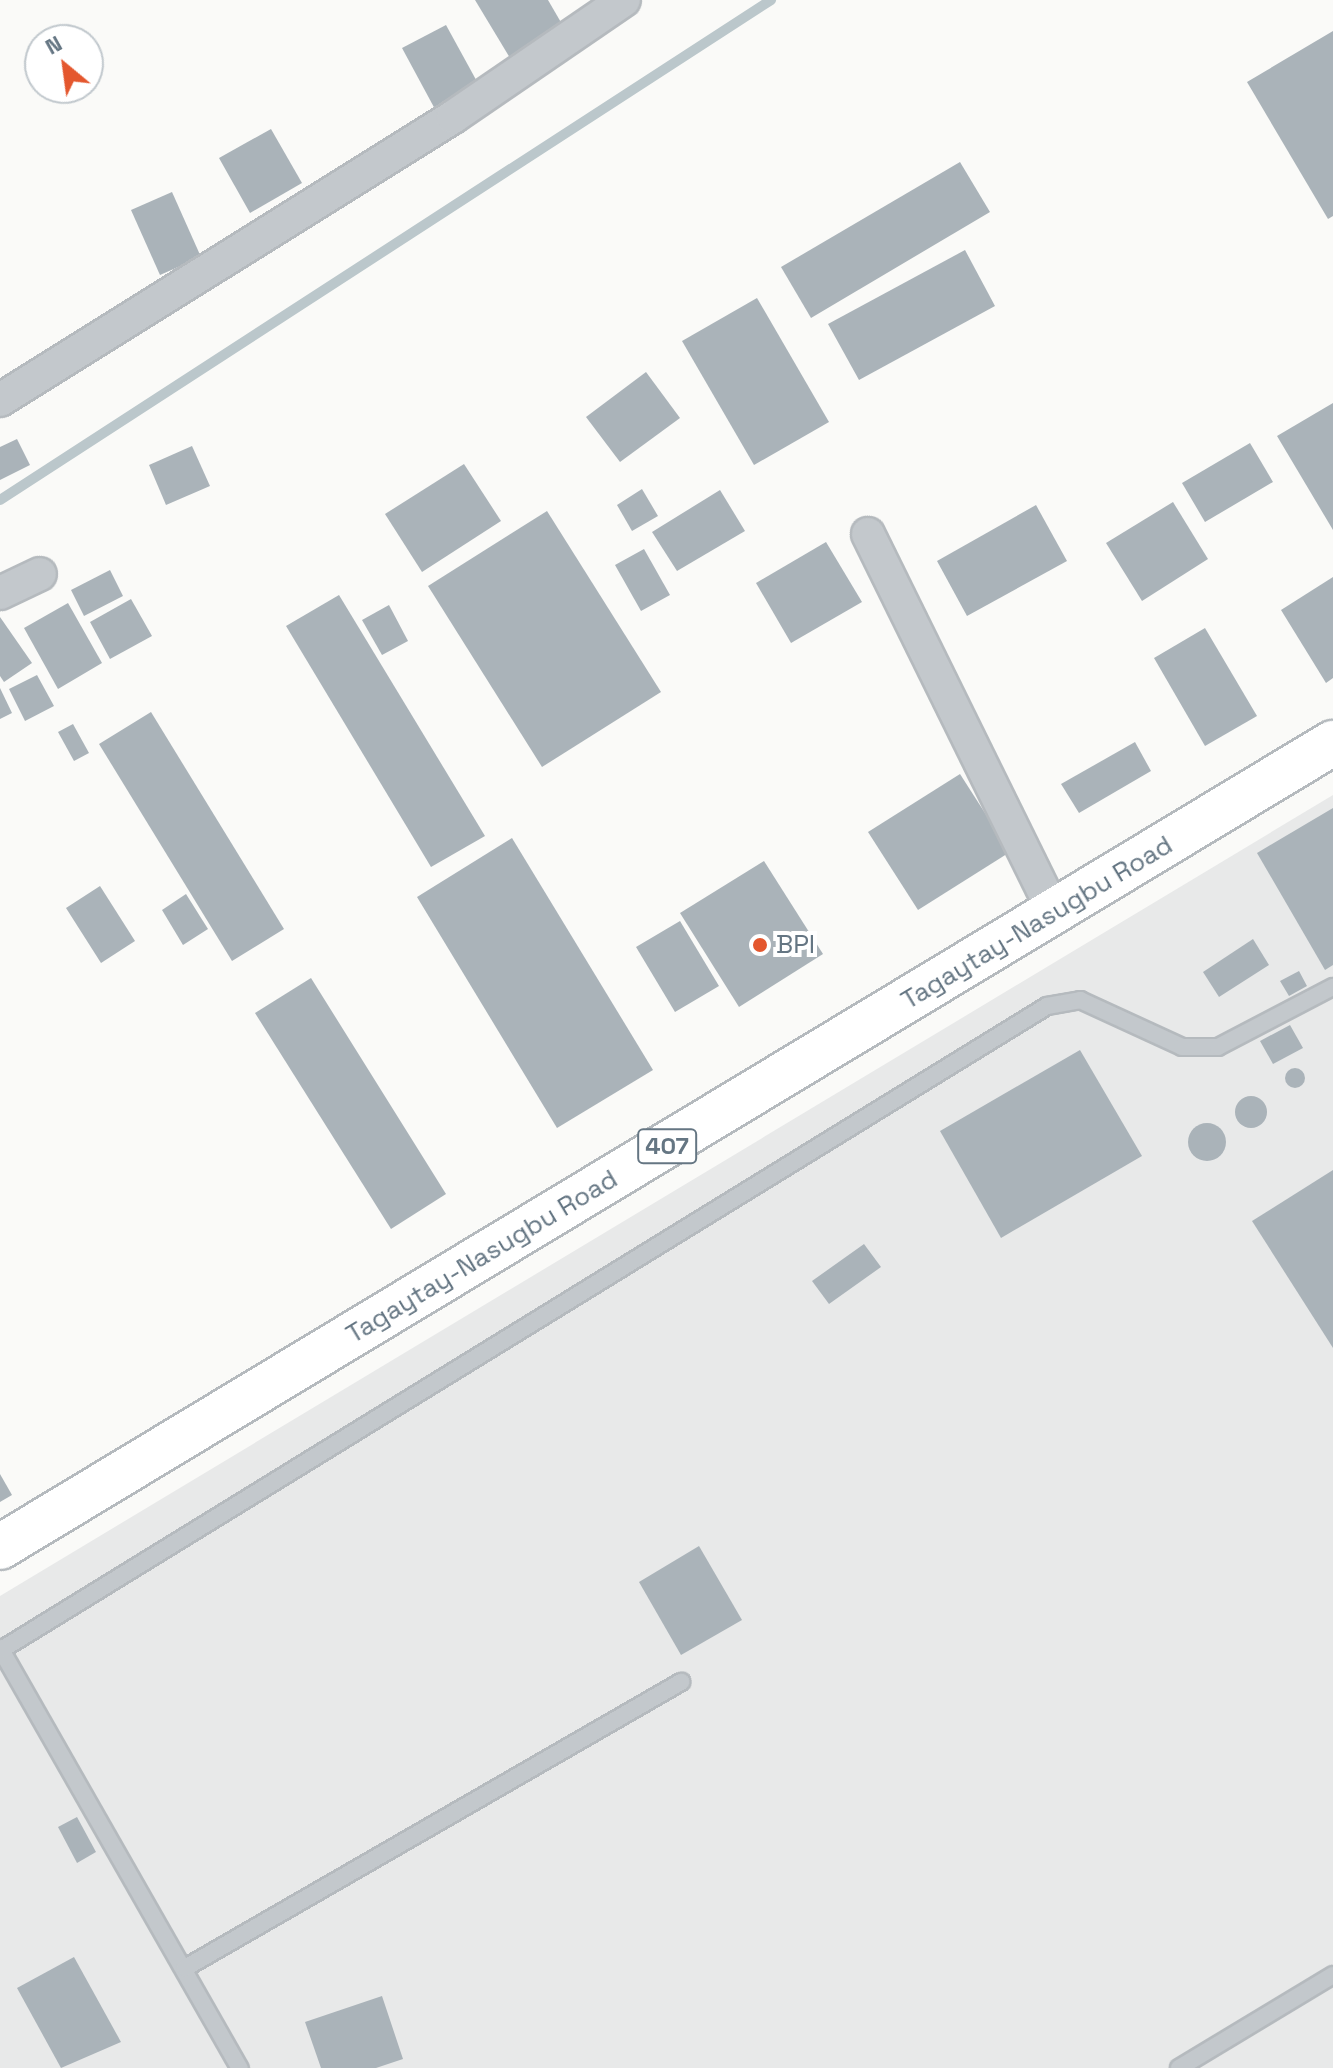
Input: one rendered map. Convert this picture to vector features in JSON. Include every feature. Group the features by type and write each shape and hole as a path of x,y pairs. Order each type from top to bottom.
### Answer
{"main road":[{"name":"Tagaytay-Nasugbu Road","path":"0,1547 1333,743"}],"street":[{"path":"0,400 453,117 624,0"},
{"path":"868,534 1054,912"},
{"path":"0,593 40,574"}],"lane":[{"path":"240,2068 0,1649 1047,1006 1080,1000 1182,1047 1218,1047 1333,987"},
{"path":"185,1968 681,1682"},
{"path":"1179,2068 1333,1975"}],"shaded area":[{"path":"1333,795 1333,2068 0,2068 0,1596"}],"building":[{"path":"475,0 548,0 566,31 513,63"},
{"path":"446,25 480,87 436,111 402,48"},
{"path":"1333,31 1333,216 1328,219 1247,82"},
{"path":"271,129 302,183 250,213 219,158"},
{"path":"960,162 990,212 811,318 781,267"},
{"path":"172,192 201,257 160,275 131,210"},
{"path":"965,250 995,306 859,380 828,324"},
{"path":"757,298 829,422 754,465 682,341"},
{"path":"646,372 680,418 620,462 586,417"},
{"path":"1333,403 1333,530 1277,436"},
{"path":"17,439 30,465 0,480 0,447"},
{"path":"1250,443 1273,482 1205,522 1182,483"},
{"path":"192,446 210,486 166,505 149,465"},
{"path":"464,464 501,521 422,572 385,514"},
{"path":"642,489 658,516 632,531 617,505"},
{"path":"720,490 745,531 677,571 652,532"},
{"path":"1173,502 1208,559 1142,601 1106,543"},
{"path":"1036,505 1067,561 967,616 937,561"},
{"path":"547,511 661,692 542,767 428,586"},
{"path":"826,542 862,602 791,643 756,583"},
{"path":"644,549 670,595 641,611 615,565"},
{"path":"110,570 123,596 84,616 71,590"},
{"path":"1333,577 1333,678 1326,683 1281,610"},
{"path":"339,595 485,836 431,867 286,626"},
{"path":"131,599 152,636 110,659 90,622"},
{"path":"68,603 102,663 58,689 24,628"},
{"path":"389,605 408,641 382,655 362,620"},
{"path":"0,617 32,663 4,682 0,676"},
{"path":"1205,628 1257,716 1205,746 1154,658"},
{"path":"37,675 54,706 25,721 9,689"},
{"path":"0,688 12,713 0,719"},
{"path":"151,712 284,929 232,961 99,744"},
{"path":"73,724 89,753 74,761 58,732"},
{"path":"1135,742 1151,771 1079,813 1061,784"},
{"path":"960,774 1010,852 918,910 868,832"},
{"path":"1333,808 1333,965 1325,970 1257,853"},
{"path":"512,838 653,1070 557,1128 417,897"},
{"path":"764,861 823,954 739,1007 680,913"},
{"path":"100,886 135,941 101,963 66,908"},
{"path":"186,894 208,929 183,945 162,910"},
{"path":"680,921 719,986 675,1012 636,947"},
{"path":"1253,939 1269,965 1219,997 1203,972"},
{"path":"1299,971 1307,986 1289,996 1280,981"},
{"path":"311,978 446,1194 391,1229 255,1013"},
{"path":"1290,1025 1303,1048 1273,1064 1260,1041"},
{"path":"1080,1050 1142,1156 1001,1238 940,1131"},
{"path":"1291,1068 1299,1068 1305,1078 1299,1088 1291,1088 1285,1082 1285,1074"},
{"path":"1251,1096 1262,1101 1267,1112 1262,1123 1251,1128 1240,1123 1235,1112 1240,1101"},
{"path":"1207,1123 1221,1128 1226,1142 1221,1156 1207,1161 1193,1156 1188,1142 1193,1128"},
{"path":"1333,1170 1333,1348 1252,1221"},
{"path":"864,1244 881,1267 829,1304 812,1281"},
{"path":"0,1474 12,1495 0,1502"},
{"path":"699,1546 742,1620 681,1655 639,1582"},
{"path":"77,1817 96,1852 77,1863 58,1827"},
{"path":"74,1957 121,2042 61,2068 17,1988"},
{"path":"382,1996 403,2059 376,2068 321,2068 305,2022"}],"waterway":[{"path":"0,500 771,0"}],"place":[{"name":"BPI","path":"760,945"}]}
